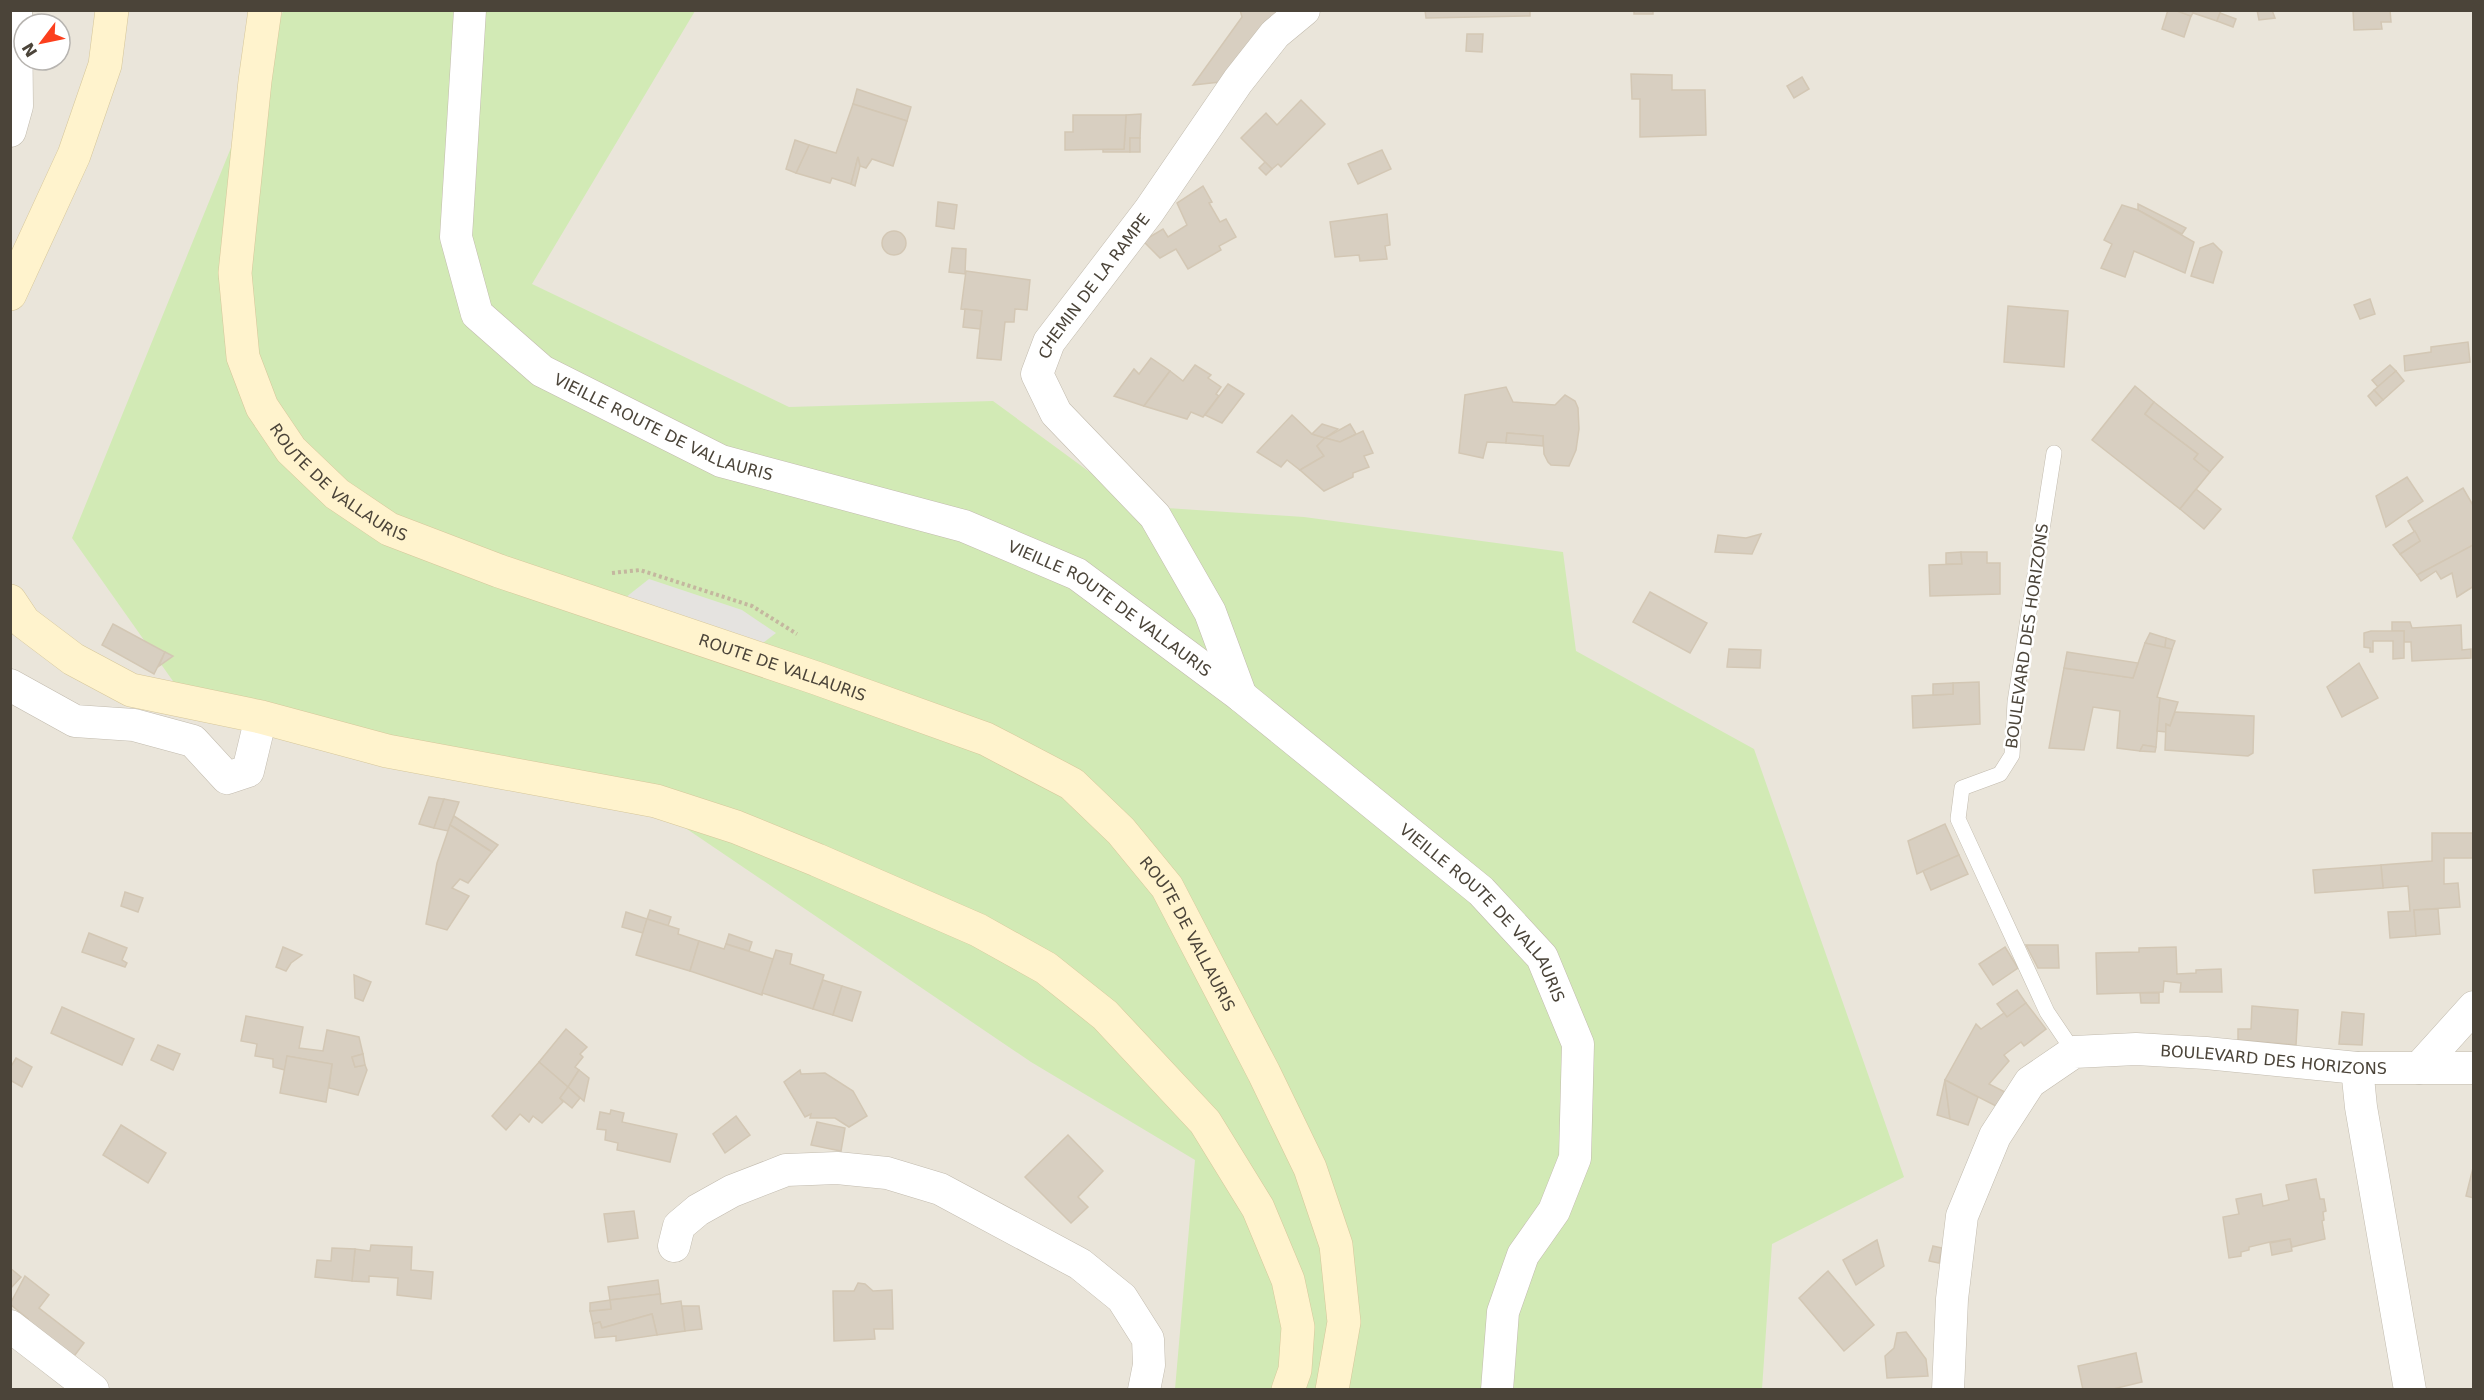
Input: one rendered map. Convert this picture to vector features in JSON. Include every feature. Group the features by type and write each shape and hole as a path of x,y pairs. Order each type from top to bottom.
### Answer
{"main road":[{"path":"10,294 74,155 105,65 112,10"},
{"name":"ROUTE DE VALLAURIS","path":"265,10 255,81 235,273 243,357 262,407 291,450 337,494 389,529 499,571 816,678 986,739 1072,784 1121,831 1167,887 1264,1073 1310,1168 1336,1245 1344,1322 1332,1389"},
{"path":"10,601 24,622 73,659 131,690 261,717 387,751 666,804 736,827 903,897 978,930 1046,968 1105,1015 1205,1122 1258,1208 1288,1280 1298,1327 1295,1370 1287,1389"}],"street":[{"path":"10,132 17,106 16,10"},
{"name":"VIEILLE ROUTE DE VALLAURIS","path":"470,10 456,237 477,314 542,371 721,461 963,526 1077,574 1242,696 1481,891 1542,957 1578,1044 1575,1158 1554,1211 1523,1255 1503,1312 1497,1389"},
{"name":"CHEMIN DE LA RAMPE","path":"1242,696 1210,612 1155,516 1056,413 1037,374 1049,342 1149,211 1238,81 1275,34 1304,10"},
{"path":"10,685 75,721 134,725 193,741 227,778 248,771 261,717"},
{"path":"2419,1068 2474,1007"},
{"name":"BOULEVARD DES HORIZONS","path":"2074,1052 2136,1049 2206,1053 2357,1068 2474,1068"},
{"path":"1948,1389 1952,1299 1962,1216 1995,1136 2030,1082 2074,1052"},
{"path":"2357,1068 2361,1107 2410,1389"},
{"path":"674,1246 679,1226 698,1210 732,1191 786,1170 837,1168 888,1173 940,1189 1080,1264 1122,1298 1148,1339 1149,1365 1143,1389"},
{"path":"10,1326 93,1389"}],"lane":[{"name":"BOULEVARD DES HORIZONS","path":"2054,453 2015,702 2012,755 2000,774 1962,788 1958,819 2047,1012 2074,1052"}],"path":[{"path":"607,573 640,570 752,606 797,634"}],"shaded area":[{"path":"11,11 2473,11 2473,1389 11,1389"},
{"path":"649,579 742,610 776,633 754,650 616,605"}],"green space":[{"path":"283,11 695,11 532,284 789,407 993,401 1136,506 1304,517 1563,552 1576,651 1754,749 1904,1177 1772,1244 1762,1389 1175,1389 1195,1160 1031,1062 678,823 175,684 72,538 248,106"}],"building":[{"path":"1240,10 1284,10 1220,82 1193,85 1242,17"},
{"path":"1425,10 1530,10 1530,16 1426,18"},
{"path":"1634,10 1653,10 1653,14 1634,14"},
{"path":"2168,10 2177,10 2191,16 2184,37 2162,29"},
{"path":"2221,10 2217,21 2193,13 2191,16 2177,11"},
{"path":"2257,10 2272,10 2275,18 2259,20"},
{"path":"2353,10 2390,10 2391,22 2381,22 2382,29 2354,30"},
{"path":"2220,13 2236,19 2233,27 2217,21"},
{"path":"1467,34 1483,34 1482,52 1466,51"},
{"path":"1631,74 1672,75 1672,90 1705,90 1706,135 1640,137 1640,99 1632,99"},
{"path":"1802,77 1809,89 1794,98 1787,86"},
{"path":"857,89 911,107 907,121 853,104"},
{"path":"1301,100 1325,124 1281,167 1278,164 1272,169 1241,138 1266,113 1277,125"},
{"path":"853,104 907,121 893,166 872,159 866,168 860,166 858,157 851,184 832,178 830,183 796,173 809,145 836,153"},
{"path":"1141,114 1140,138 1130,138 1130,152 1103,152 1103,149 1124,149 1126,115"},
{"path":"1073,115 1126,115 1124,149 1065,150 1065,132 1073,132"},
{"path":"1130,138 1140,138 1140,152 1130,152"},
{"path":"795,140 809,145 796,173 786,169"},
{"path":"1382,150 1391,169 1358,184 1348,164"},
{"path":"858,157 860,166 855,186 851,184"},
{"path":"1265,162 1272,169 1266,175 1259,168"},
{"path":"1203,186 1212,202 1209,203 1220,222 1226,219 1236,237 1219,246 1221,250 1188,269 1176,249 1160,258 1143,241 1163,229 1168,237 1187,225 1177,203"},
{"path":"938,202 957,205 954,229 936,226"},
{"path":"2138,204 2186,228 2182,234 2138,210"},
{"path":"2122,205 2138,210 2194,242 2185,273 2134,251 2125,277 2101,268 2112,244 2104,240"},
{"path":"1387,214 1390,245 1385,246 1387,259 1360,261 1359,255 1335,257 1330,222"},
{"path":"894,231 902,235 906,243 902,251 894,255 886,251 882,243 886,235"},
{"path":"2213,243 2222,252 2213,283 2191,276 2200,248"},
{"path":"952,248 966,249 965,274 949,272"},
{"path":"966,271 1030,280 1027,310 1015,309 1014,322 1005,322 1001,360 977,358 982,311 961,309"},
{"path":"2370,299 2375,314 2360,319 2354,305"},
{"path":"2008,306 2068,311 2064,367 2004,362"},
{"path":"965,309 982,311 980,329 963,327"},
{"path":"2468,342 2470,362 2405,371 2404,356 2431,352 2431,347"},
{"path":"1151,358 1170,371 1144,406 1114,396 1134,369 1139,374"},
{"path":"1195,365 1211,375 1208,378 1221,387 1216,394 1219,396 1203,417 1191,412 1187,419 1144,406 1170,371 1183,381"},
{"path":"2390,365 2396,371 2378,387 2372,380"},
{"path":"2396,371 2404,381 2383,400 2374,390"},
{"path":"1228,384 1244,394 1222,423 1205,415"},
{"path":"2135,386 2154,402 2145,414 2198,454 2194,459 2210,472 2180,509 2092,440"},
{"path":"1506,387 1513,402 1555,405 1565,395 1575,401 1578,408 1579,429 1576,450 1569,466 1551,465 1548,462 1544,454 1543,436 1507,433 1506,443 1487,442 1483,458 1459,453 1465,395"},
{"path":"2374,390 2383,400 2376,406 2368,396"},
{"path":"2154,402 2223,457 2210,472 2194,459 2198,454 2145,414"},
{"path":"1292,415 1312,434 1325,438 1317,446 1324,456 1300,470 1287,460 1281,467 1257,452"},
{"path":"1322,424 1338,429 1325,438 1312,434"},
{"path":"1350,424 1356,434 1340,442 1325,438"},
{"path":"1363,431 1373,453 1364,456 1369,467 1353,473 1353,477 1324,491 1300,470 1324,456 1317,446 1325,438 1340,442"},
{"path":"1507,433 1543,436 1543,446 1506,443"},
{"path":"2407,477 2423,501 2386,527 2376,496"},
{"path":"2463,488 2474,507 2474,545 2417,575 2400,554 2420,541 2408,521"},
{"path":"2196,489 2221,509 2204,529 2180,509"},
{"path":"2415,531 2420,541 2400,554 2393,545"},
{"path":"1761,534 1752,554 1715,552 1718,535 1746,538"},
{"path":"2473,545 2474,586 2457,597 2452,573 2441,579 2436,571 2421,581 2417,575"},
{"path":"1961,552 1962,564 1946,564 1946,553"},
{"path":"1961,552 1987,552 1987,563 2000,563 2000,594 1930,596 1929,565 1962,564"},
{"path":"1650,592 1707,623 1690,653 1633,622"},
{"path":"2392,622 2410,622 2412,628 2461,625 2462,650 2471,649 2471,658 2412,661 2411,642 2404,642 2404,631 2392,631"},
{"path":"113,624 165,652 154,674 102,645"},
{"path":"2404,631 2404,658 2393,659 2393,641 2373,641 2373,652 2370,652 2370,648 2364,647 2364,633"},
{"path":"2150,633 2166,638 2165,648 2145,643"},
{"path":"2166,638 2175,641 2172,649 2165,648"},
{"path":"2145,643 2172,649 2157,697 2160,698 2156,747 2143,745 2140,751 2117,748 2120,711 2093,707 2084,750 2049,748 2064,668 2133,678"},
{"path":"1729,649 1761,650 1760,668 1727,667"},
{"path":"165,652 173,656 159,666"},
{"path":"2067,652 2138,663 2133,678 2064,668"},
{"path":"2359,663 2378,698 2342,717 2327,687"},
{"path":"1979,682 1980,724 1913,728 1912,696 1953,694 1953,683"},
{"path":"1953,683 1953,694 1933,695 1933,684"},
{"path":"2160,698 2178,702 2170,726 2166,724 2166,732 2157,731"},
{"path":"2175,712 2254,716 2253,753 2248,756 2165,750 2166,724 2170,726"},
{"path":"2143,745 2156,747 2155,752 2140,751"},
{"path":"429,797 444,799 434,828 419,824"},
{"path":"444,799 459,802 448,831 434,828"},
{"path":"454,816 498,845 492,852 450,825"},
{"path":"1945,824 1959,855 1917,874 1908,841"},
{"path":"450,825 492,852 468,883 460,879 452,888 469,896 447,930 426,924 437,863"},
{"path":"2432,833 2474,833 2474,858 2444,858 2444,884 2458,883 2460,907 2414,910 2416,936 2390,938 2388,912 2410,911 2408,886 2383,888 2381,865 2432,861"},
{"path":"1959,855 1968,874 1931,890 1923,871"},
{"path":"2381,865 2383,888 2315,893 2313,870"},
{"path":"125,892 143,898 138,912 121,906"},
{"path":"2438,909 2440,934 2416,936 2414,910"},
{"path":"650,910 671,917 668,926 647,919"},
{"path":"626,912 647,919 643,933 622,927"},
{"path":"647,919 679,929 678,934 699,941 690,971 636,955"},
{"path":"89,933 127,948 122,960 127,963 125,967 82,952"},
{"path":"729,934 752,942 749,951 726,944"},
{"path":"699,941 724,949 726,944 773,959 762,995 690,971"},
{"path":"2026,945 2058,945 2059,968 2038,968"},
{"path":"283,947 302,955 291,963 286,971 276,967"},
{"path":"2005,947 2018,968 1993,985 1979,964"},
{"path":"2176,947 2177,974 2196,973 2196,970 2221,969 2222,992 2180,992 2181,983 2164,981 2163,992 2097,994 2096,953 2139,952 2139,948"},
{"path":"776,950 792,954 790,964 824,975 813,1009 762,993"},
{"path":"354,975 371,982 363,1001 355,998"},
{"path":"823,980 842,986 833,1015 813,1009"},
{"path":"842,986 861,992 852,1021 833,1015"},
{"path":"2017,990 2026,1003 2007,1017 1997,1004"},
{"path":"2140,993 2159,993 2159,1003 2141,1003"},
{"path":"2026,1003 2046,1029 2024,1046 2021,1042 2004,1055 2009,1061 1989,1084 2005,1092 1996,1106 1945,1080 1976,1024 1981,1029 2004,1013 2007,1017"},
{"path":"2252,1006 2298,1010 2296,1045 2238,1040 2238,1029 2251,1029"},
{"path":"62,1007 134,1039 122,1065 51,1033"},
{"path":"2342,1012 2364,1014 2362,1045 2339,1044"},
{"path":"246,1016 303,1027 299,1048 323,1051 327,1030 359,1037 363,1054 352,1057 355,1067 365,1065 367,1070 358,1095 329,1088 332,1064 287,1056 285,1070 273,1067 273,1059 255,1056 257,1044 241,1041"},
{"path":"566,1029 587,1047 580,1054 583,1057 575,1067 579,1070 568,1087 539,1062"},
{"path":"158,1045 180,1054 173,1070 151,1060"},
{"path":"363,1054 365,1065 355,1067 352,1057"},
{"path":"287,1056 332,1064 326,1102 280,1093"},
{"path":"16,1058 32,1067 22,1087 10,1080 10,1068"},
{"path":"539,1062 568,1087 560,1098 563,1102 542,1123 533,1116 529,1122 520,1114 506,1130 492,1116"},
{"path":"579,1070 589,1078 584,1101 568,1087"},
{"path":"800,1070 801,1074 825,1073 853,1091 867,1116 849,1127 835,1118 810,1118 811,1114 805,1117 784,1082"},
{"path":"1945,1080 1950,1119 1937,1115"},
{"path":"1945,1080 1978,1097 1968,1125 1950,1119"},
{"path":"568,1087 580,1098 572,1108 560,1098"},
{"path":"611,1110 624,1113 622,1122 677,1134 670,1162 617,1150 618,1143 605,1140 606,1130 597,1129 600,1112 610,1114"},
{"path":"736,1116 750,1135 725,1153 713,1134"},
{"path":"817,1122 845,1128 841,1151 811,1145"},
{"path":"121,1125 166,1153 148,1183 103,1155"},
{"path":"1068,1135 1103,1171 1078,1197 1088,1207 1071,1223 1025,1177"},
{"path":"2474,1164 2474,1198 2466,1196"},
{"path":"2316,1179 2320,1199 2324,1199 2326,1211 2323,1212 2324,1220 2322,1221 2325,1239 2292,1247 2290,1239 2270,1242 2249,1247 2249,1250 2241,1252 2241,1256 2229,1258 2223,1217 2239,1214 2236,1199 2261,1194 2263,1206 2289,1200 2286,1185"},
{"path":"634,1211 638,1238 608,1242 604,1214"},
{"path":"2290,1239 2292,1251 2272,1255 2270,1243"},
{"path":"1877,1240 1884,1266 1856,1285 1843,1260"},
{"path":"371,1245 412,1247 411,1270 433,1272 431,1299 397,1295 398,1278 369,1276 369,1282 352,1281 355,1249 370,1251"},
{"path":"1933,1246 1942,1248 1939,1263 1929,1261"},
{"path":"332,1248 355,1249 352,1281 315,1277 317,1260 331,1261"},
{"path":"10,1268 21,1277 10,1289"},
{"path":"1828,1271 1874,1325 1844,1351 1799,1298"},
{"path":"25,1276 49,1295 39,1308 84,1343 72,1359 24,1326 28,1319 10,1304"},
{"path":"658,1280 660,1294 610,1300 608,1287"},
{"path":"858,1283 865,1284 873,1291 892,1290 893,1329 874,1329 875,1339 834,1341 833,1291 854,1291"},
{"path":"660,1294 661,1304 681,1301 685,1331 657,1335 652,1314 602,1328 600,1322 593,1324 590,1311 611,1309 610,1300"},
{"path":"610,1300 611,1309 590,1311 590,1303"},
{"path":"682,1306 699,1306 702,1329 685,1331"},
{"path":"652,1314 657,1335 616,1341 616,1336 595,1338 593,1324 600,1322 602,1328"},
{"path":"1906,1332 1926,1359 1928,1376 1887,1378 1885,1356 1894,1348 1897,1333"},
{"path":"2136,1353 2142,1382 2109,1390 2083,1390 2078,1366"}]}
